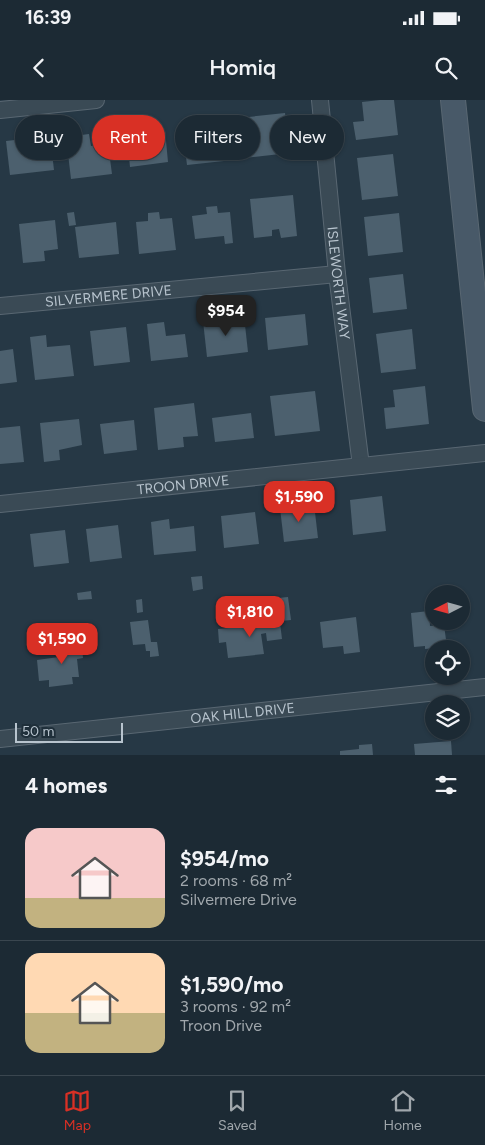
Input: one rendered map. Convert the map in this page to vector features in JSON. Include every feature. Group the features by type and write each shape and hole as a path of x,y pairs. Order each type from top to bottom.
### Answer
{"street":[{"path":"0,110 96,100"},
{"name":"ISLEWORTH WAY","path":"320,100 336,274 361,466"},
{"path":"453,100 485,408"},
{"name":"SILVERMERE DRIVE","path":"0,306 336,274"},
{"name":"TROON DRIVE","path":"0,504 485,454"},
{"name":"OAK HILL DRIVE","path":"0,739 485,687"}],"building":[{"path":"394,100 398,135 356,140 353,122 364,121 362,102"},
{"path":"285,113 285,115 270,115 270,155 260,156 260,116"},
{"path":"165,130 168,162 130,167 129,160 165,160"},
{"path":"89,134 92,146 92,160 110,160 112,174 71,179 69,160 82,160 82,135"},
{"path":"15,140 15,160 53,160 54,170 10,175 6,141"},
{"path":"393,154 398,196 362,200 357,158"},
{"path":"186,160 224,160 224,161 187,165"},
{"path":"293,195 297,236 281,238 279,229 272,230 272,236 254,238 250,199"},
{"path":"217,206 218,213 230,212 233,243 225,244 224,236 195,239 192,216 207,214 206,207"},
{"path":"74,212 76,225 69,226 67,213"},
{"path":"159,212 160,219 172,218 176,250 139,254 136,222 148,221 148,213"},
{"path":"399,213 403,252 368,256 364,217"},
{"path":"55,220 58,249 44,251 45,261 23,263 19,224"},
{"path":"116,222 119,254 79,258 75,227"},
{"path":"403,274 407,309 373,313 369,278"},
{"path":"305,314 308,345 268,350 265,318"},
{"path":"244,316 248,352 207,357 203,321"},
{"path":"164,322 166,336 185,334 188,357 151,361 147,324"},
{"path":"126,327 130,362 94,366 90,331"},
{"path":"412,329 416,369 381,373 376,334"},
{"path":"46,335 47,347 70,345 74,376 35,380 30,337"},
{"path":"13,349 17,382 0,384 0,351"},
{"path":"425,386 429,424 386,429 384,408 395,407 393,390"},
{"path":"315,391 320,431 275,436 270,396"},
{"path":"194,403 198,436 183,437 184,447 158,450 154,408"},
{"path":"251,413 254,438 215,442 212,418"},
{"path":"79,419 82,445 59,450 60,460 44,462 40,423"},
{"path":"134,420 137,450 104,454 100,424"},
{"path":"20,426 24,462 0,464 0,428"},
{"path":"382,496 386,531 353,535 350,500"},
{"path":"314,504 318,538 284,542 280,508"},
{"path":"255,512 259,544 224,548 221,516"},
{"path":"169,519 170,529 194,526 196,551 154,555 151,522"},
{"path":"118,525 122,558 90,562 86,529"},
{"path":"65,530 69,563 34,567 30,534"},
{"path":"202,576 203,589 193,591 191,577"},
{"path":"91,591 92,599 78,600 77,593"},
{"path":"288,597 291,620 281,621 278,598"},
{"path":"142,599 143,612 137,613 136,600"},
{"path":"425,611 425,630 445,630 446,640 425,640 425,646 414,647 411,613"},
{"path":"279,614 282,639 267,641 266,633 261,634 264,654 228,658 226,642 219,643 218,629 268,626 266,615"},
{"path":"356,617 360,652 344,654 343,646 323,648 320,622"},
{"path":"148,620 151,642 157,642 159,656 150,657 150,651 146,651 145,644 133,645 130,622"},
{"path":"81,637 83,658 77,659 79,677 72,677 73,684 49,687 49,680 39,681 37,660 66,656 64,639"},
{"path":"451,741 452,755 415,755 414,744"},
{"path":"372,744 373,755 340,755 340,751 359,749 359,745"}]}
